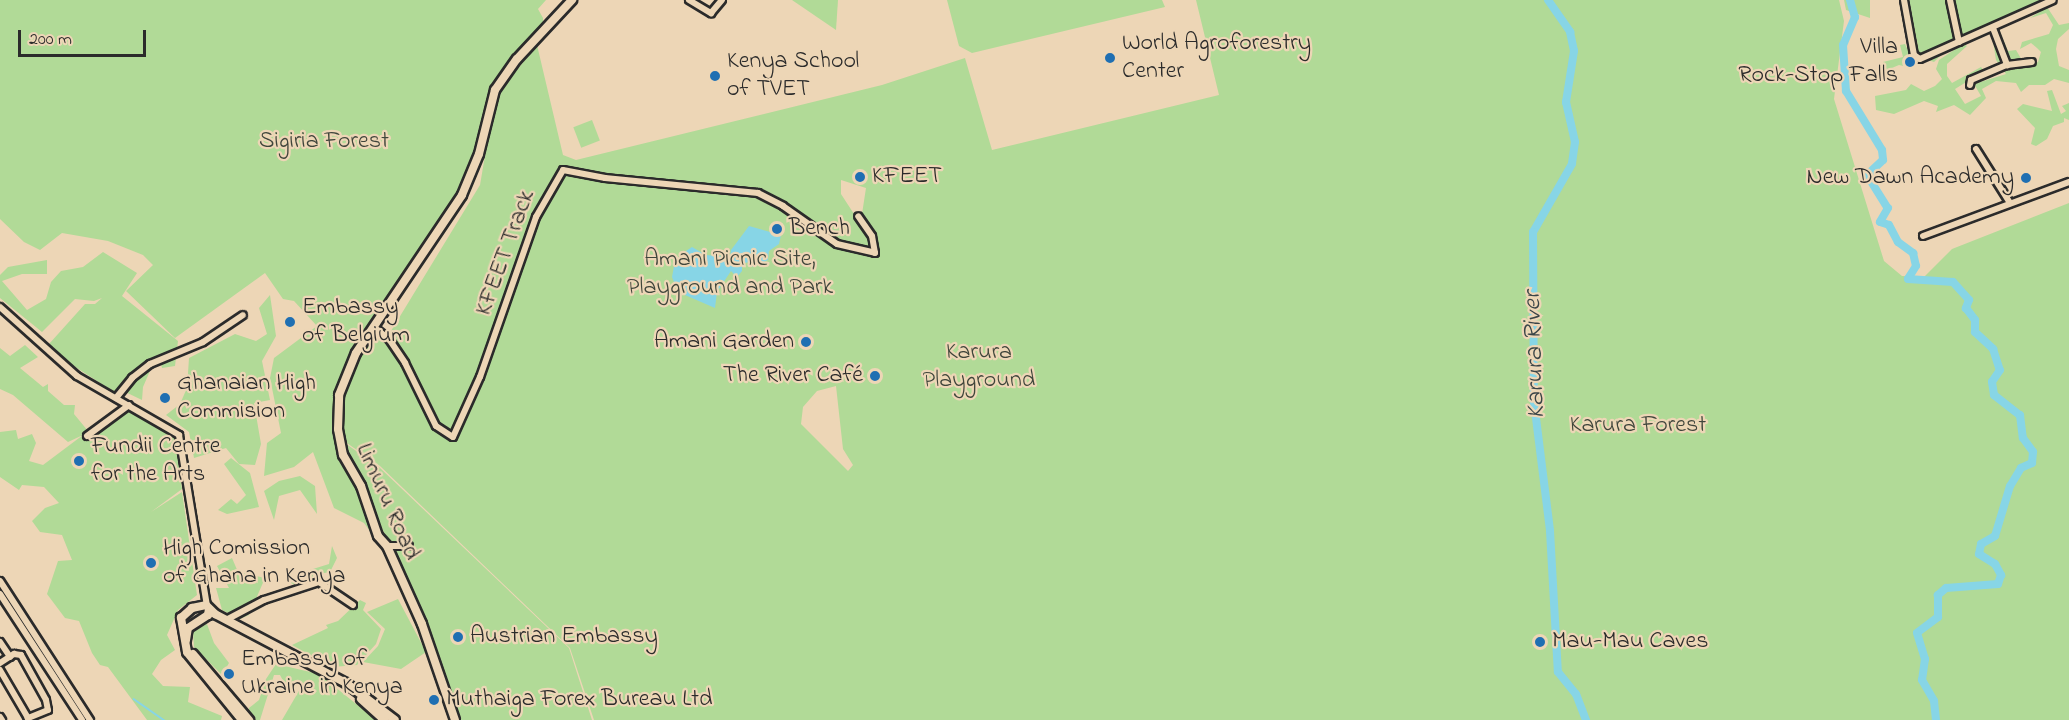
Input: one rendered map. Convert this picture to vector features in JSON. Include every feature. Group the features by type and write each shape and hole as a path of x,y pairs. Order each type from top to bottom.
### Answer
{"main road":[{"name":"Limuru Road","path":"455,720 422,624 387,546 378,536 361,486 343,455 338,429 339,395 356,354 462,195 479,154 495,90 529,45 574,0"},
{"path":"204,610 188,628 187,644 249,720"},
{"path":"204,610 329,676 384,720"},
{"path":"242,720 184,647 181,618 204,610 226,620 346,683 395,720"}],"street":[{"path":"689,0 707,12 717,7 722,0"},
{"path":"1904,0 1916,58 1959,42 2053,0"},
{"path":"1950,0 1959,42"},
{"path":"1993,27 2007,65"},
{"path":"1970,85 1971,80 2007,65 2032,62"},
{"path":"1976,148 2010,203"},
{"name":"KFEET Track","path":"374,327 388,339 405,363 436,426 453,436 480,377 536,217 564,170 605,178 758,194 783,206 837,244 875,253 872,236 858,216"},
{"path":"1923,236 2069,182"},
{"path":"0,307 60,364 180,438 204,610"},
{"path":"116,398 132,378 150,364 193,347 243,315"},
{"path":"87,436 129,405"},
{"path":"387,546 409,546"},
{"path":"0,581 90,720"},
{"path":"226,620 264,600 319,582 353,605"},
{"path":"0,594 82,720"},
{"path":"0,642 10,657"},
{"path":"0,663 10,657 21,655 48,710 28,718 0,670"}],"green space":[{"name":"Karura Forest","path":"0,0 546,0 538,9 543,18 543,33 492,93 471,176 371,335 391,331 480,185 495,97 537,45 563,155 576,160 882,85 965,58 992,150 1219,95 1196,0 1839,0 1844,21 1834,99 1884,261 1902,276 1924,277 1952,249 2069,203 2069,720 594,720 570,648 380,466 341,439 337,431 382,548 364,523 334,508 313,452 294,467 264,476 267,443 281,433 270,378 274,358 317,326 294,301 283,299 265,273 175,338 126,291 153,265 143,255 108,241 62,233 40,250 24,242 0,219","holes":["841,180 866,188 862,214 854,214 841,194","836,386 843,449 853,465 848,471 801,424 803,407 817,391"]},
{"path":"792,0 838,0 836,30"},
{"path":"947,0 1162,0 1165,7 972,53 959,46"},
{"path":"1844,0 1870,0 1870,18 1846,10"},
{"path":"1909,0 2041,0 1939,46 1941,55 1934,62 1925,59 1908,67 1899,65 1887,70 1883,62 1903,57 1900,45 1905,44 1910,55 1918,47"},
{"path":"2047,7 2059,25 2069,23 2069,29 2058,39 2056,49 2059,66 2069,70 2069,83 2054,79 2045,85 2029,85 2021,92 2016,83 1996,81 1982,89 1986,98 1970,115 1954,105 1936,112 1938,106 1924,101 1894,114 1876,110 1875,96 1906,90 1911,84 1924,91 1935,86 1942,79 1936,69 1939,60 1963,44 1967,46 1947,64 1947,76 1952,83 1981,67 1984,71 1955,89 1965,104 1981,96 1974,84 2006,74 1996,60 1992,35 2000,32 2008,51 2016,50 2026,67 2038,62 2041,52 2031,43 2020,49 2022,42 2049,34 2053,25 2046,13 2030,18"},
{"path":"2052,90 2061,114 2066,111 2062,106 2069,103 2069,120 2064,118 2064,122 2053,126 2047,139 2036,146 2031,144 2035,128 2017,109 2023,104 2052,111 2047,91"},
{"path":"592,120 600,141 581,148 573,127"},
{"path":"103,252 137,273 122,296 178,341 175,366 162,368 161,364 153,364 143,387 142,400 117,388 114,392 49,350 49,344 85,304 95,304 102,298 94,301 75,299 42,332 0,298 0,275 8,267 47,260 47,274 22,274 2,281 27,310 46,299 51,282 61,271 83,267"},
{"path":"270,295 276,336 262,361 270,400 254,403 261,444 255,465 239,464 226,448 194,458 189,432 166,415 180,404 187,388 189,358 235,334 256,341 267,334 259,308"},
{"path":"25,345 38,357 20,368 43,387 48,384 48,391 64,405 75,405 74,414 88,431 124,404 176,438 182,489 151,512 182,492 197,595 178,610 167,635 175,650 161,660 152,674 163,686 190,687 188,702 222,716 221,720 147,720 108,667 100,665 92,653 79,621 65,618 47,594 58,561 72,560 62,535 40,532 32,521 45,508 59,503 44,487 22,485 19,490 0,477 0,432 16,430 18,439 32,434 36,443 29,461 43,465 83,435 68,442 13,395 0,389 0,348 10,356"},
{"path":"342,441 379,467 569,648 592,720 457,720 435,644"},
{"path":"231,458 250,473 259,507 227,514 218,510 231,499 237,504 246,495 224,464"},
{"path":"300,476 315,486 317,514 300,490 279,496 274,520 264,491 279,481"},
{"path":"332,546 337,558 330,572 313,575 307,591 291,583 300,573 329,564"},
{"path":"232,558 238,572 265,578 249,615 240,619 222,610 216,588 229,588 217,566"},
{"path":"398,599 426,652 401,669 363,662 378,646 385,629 367,612"},
{"path":"360,600 366,603 363,610 381,629 376,644 357,665 332,667 292,645 328,628 326,625 338,621"},
{"path":"207,624 214,643 229,663 222,675 194,647 193,631"},
{"path":"276,664 319,674 376,720 282,720 303,684 295,683 289,692 280,675 274,675 260,720 249,720 249,708 259,700 266,679"}],"water":[{"path":"749,226 781,235 779,244 769,251 768,260 753,267 749,262 742,264 742,271 737,277 731,271 717,292 715,308 678,292 672,277 675,261 683,253 692,247 706,255 730,257 731,250"}],"waterway":[{"name":"Karura River","path":"1548,0 1570,32 1574,51 1566,102 1575,142 1572,164 1533,232 1534,402 1550,531 1558,672 1576,694 1586,720"},
{"path":"1850,0 1855,17 1843,45 1846,91 1882,150 1883,160 1867,175 1888,208 1880,222 1889,225 1898,242 1913,253 1916,266 1908,279 1953,282 1969,300 1966,308 1975,320 1975,332 1993,349 2000,370 1992,382 1994,395 2020,415 2023,438 2033,452 2032,463 2021,468 2010,486 1995,536 1981,544 1979,554 1995,564 2001,575 1998,584 1946,588 1938,595 1938,617 1917,633 1925,659 1922,680 1934,701 1936,720"},
{"path":"134,699 164,720"}],"place":[{"name":"World Agroforestry Center","path":"1110,58"},
{"name":"Villa Rock-Stop Falls","path":"1910,62"},
{"name":"Kenya School of TVET","path":"715,76"},
{"name":"KFEET","path":"860,177"},
{"name":"New Dawn Academy","path":"2026,178"},
{"name":"Bench","path":"777,229"},
{"name":"Embassy of Belgium","path":"290,322"},
{"name":"Amani Garden","path":"806,342"},
{"name":"The River Café","path":"875,376"},
{"name":"Ghanaian High Commision","path":"165,398"},
{"name":"Fundii Centre for the Arts","path":"79,461"},
{"name":"High Comission of Ghana in Kenya","path":"151,563"},
{"name":"Austrian Embassy","path":"458,637"},
{"name":"Mau-Mau Caves","path":"1540,642"},
{"name":"Embassy of Ukraine in Kenya","path":"229,674"},
{"name":"Muthaiga Forex Bureau Ltd","path":"434,700"}],"park label":[{"name":"Sigiria Forest","path":"324,142"},
{"name":"Amani Picnic Site, Playground and Park","path":"730,274"},
{"name":"Karura Playground","path":"979,367"}]}
